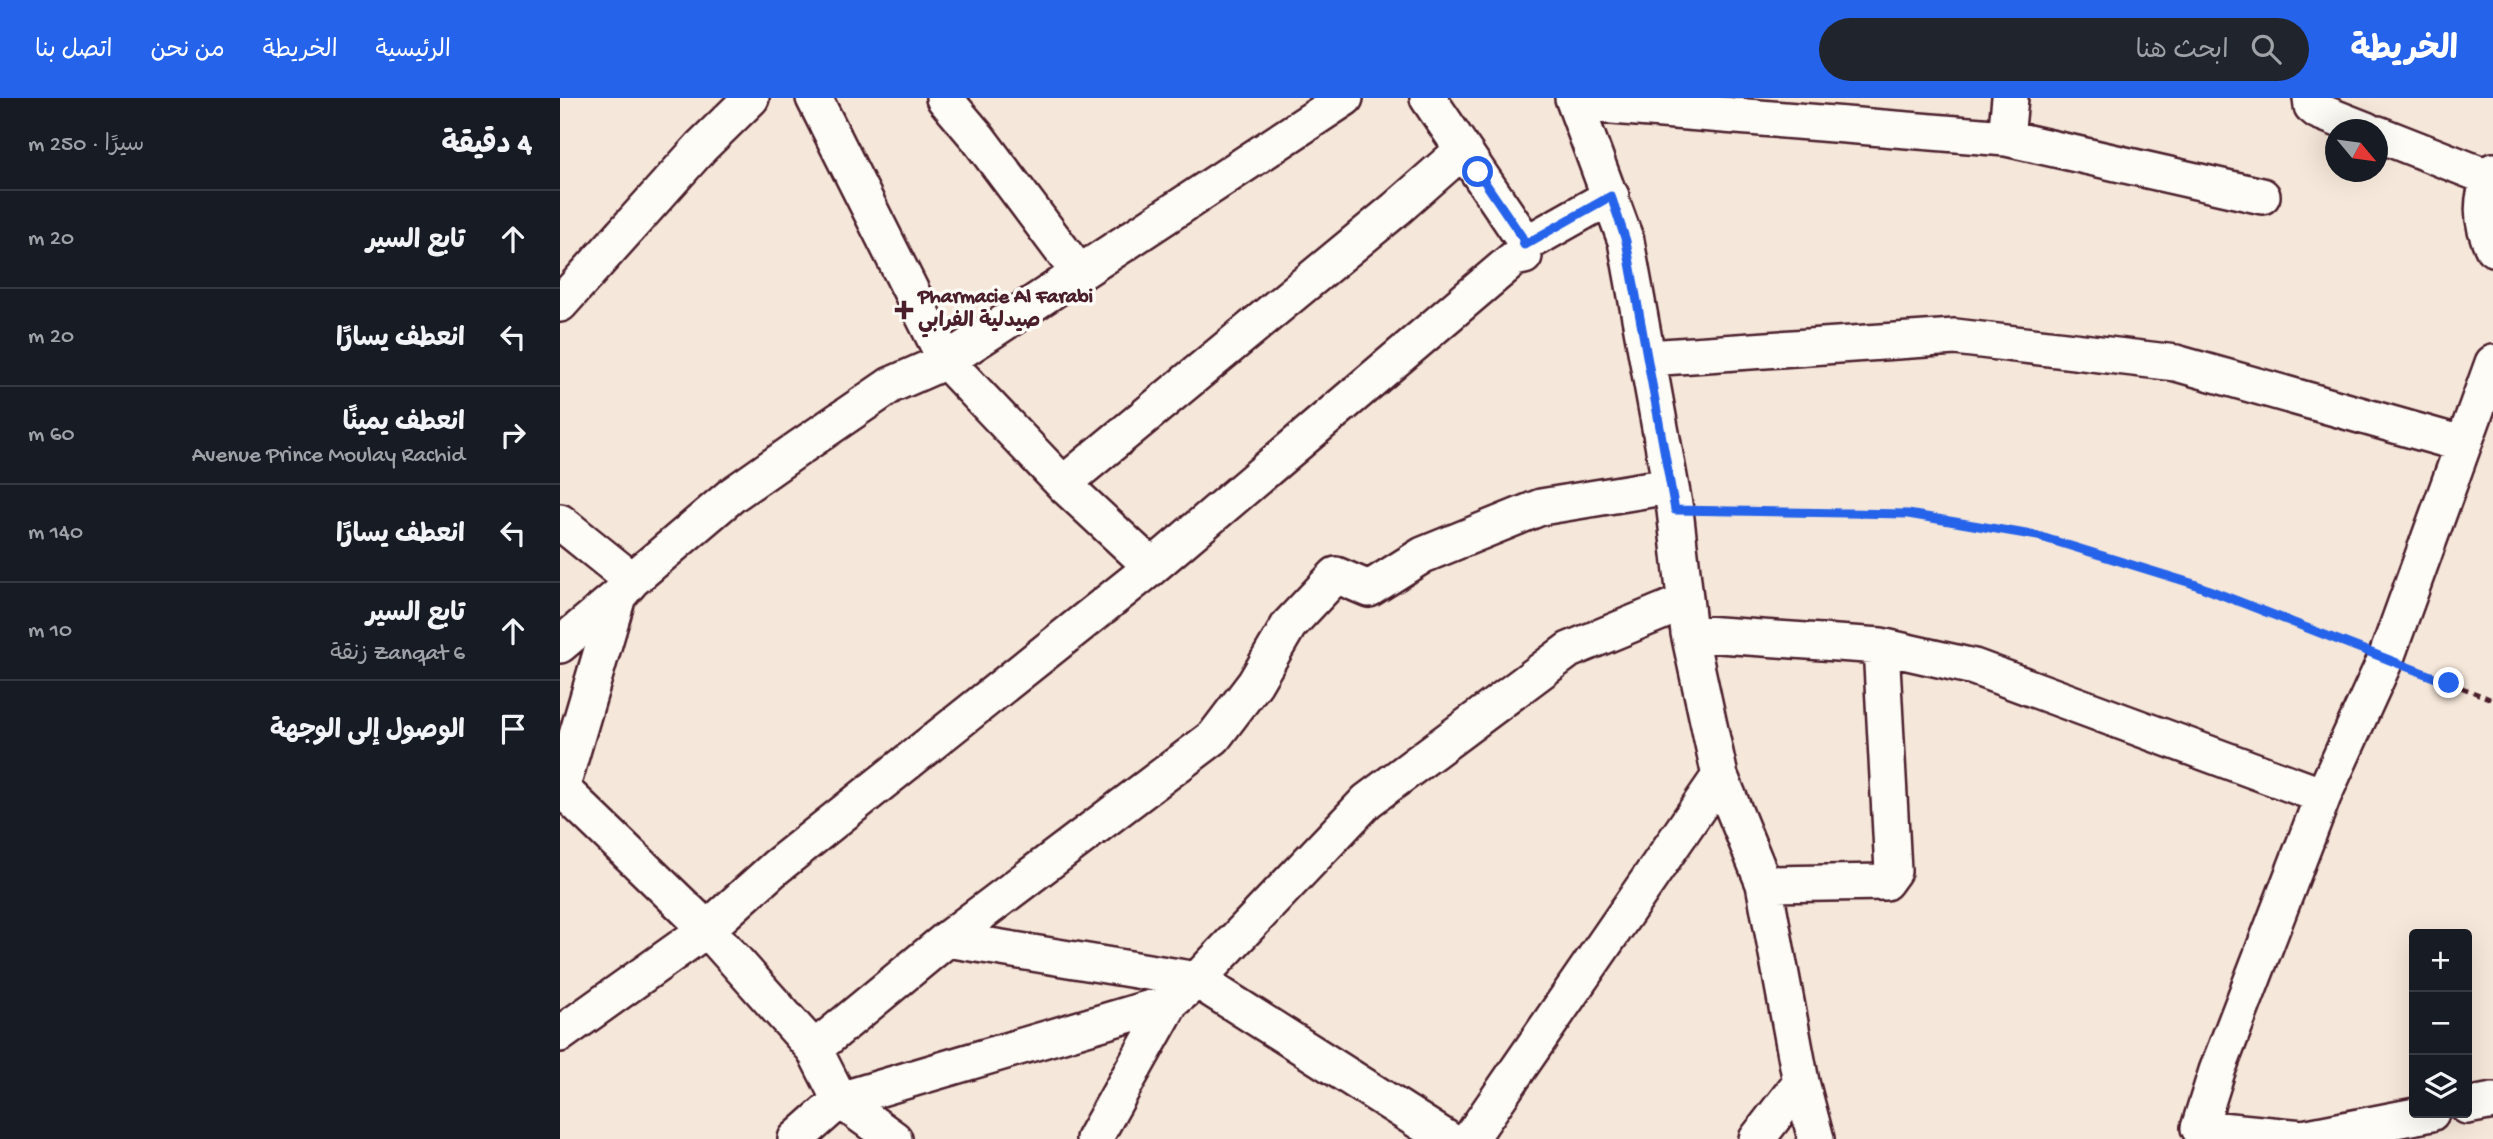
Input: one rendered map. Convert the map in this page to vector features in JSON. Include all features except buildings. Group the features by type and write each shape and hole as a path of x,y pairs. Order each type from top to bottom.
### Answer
{"street":[{"path":"560,304 701,147 751,98"},
{"path":"814,98 946,361 1063,484 1152,567"},
{"path":"944,98 978,138 1079,273"},
{"path":"560,645 732,495 799,448 891,385 946,361 1345,98"},
{"path":"1428,98 1522,237 1520,251"},
{"path":"2006,138 2010,98"},
{"path":"2311,98 2312,106 2318,111 2338,119"},
{"path":"1816,1139 1801,1082 1764,884 1720,776 1687,617 1672,498 1626,241 1574,101 2006,138 2262,196"},
{"path":"2388,138 2491,174 2482,204 2485,231 2493,248"},
{"path":"1063,484 1396,209 1463,150"},
{"path":"560,1034 708,929 776,867 1152,567 1520,251 1611,196"},
{"path":"1648,358 1955,337 2176,363 2462,444"},
{"path":"2409,1117 2303,1138 2199,1128 2217,1072 2323,796 2386,658 2493,363"},
{"path":"814,1049 947,939 1214,737 1255,683 1289,625 1336,575 1368,589 1423,555 1541,507 1672,498"},
{"path":"560,522 625,588"},
{"path":"625,588 561,791 708,929 814,1049 839,1100 894,1139"},
{"path":"1094,1139 1184,991 1367,801 1569,650 1687,617 1881,646 1974,667 2323,796"},
{"path":"1764,884 1885,882 1893,870 1881,646"},
{"path":"1470,1139 1720,776"},
{"path":"947,939 1184,991 1447,1139"},
{"path":"796,1139 839,1100 1184,991"},
{"path":"1757,1139 1801,1082"},
{"path":"2472,1105 2493,1101"}],"path":[{"path":"1672,498 1908,514 2038,536 2191,583 2493,700"}],"place":[{"name":"Pharmacie Al Farabi صيدلية الفرابي","path":"904,310"}],"route":[{"path":"1478,172 1522,237 1524,245 1611,196 1626,241 1637,293 1675,510 1908,514 2038,536 2191,583 2449,683"}]}
